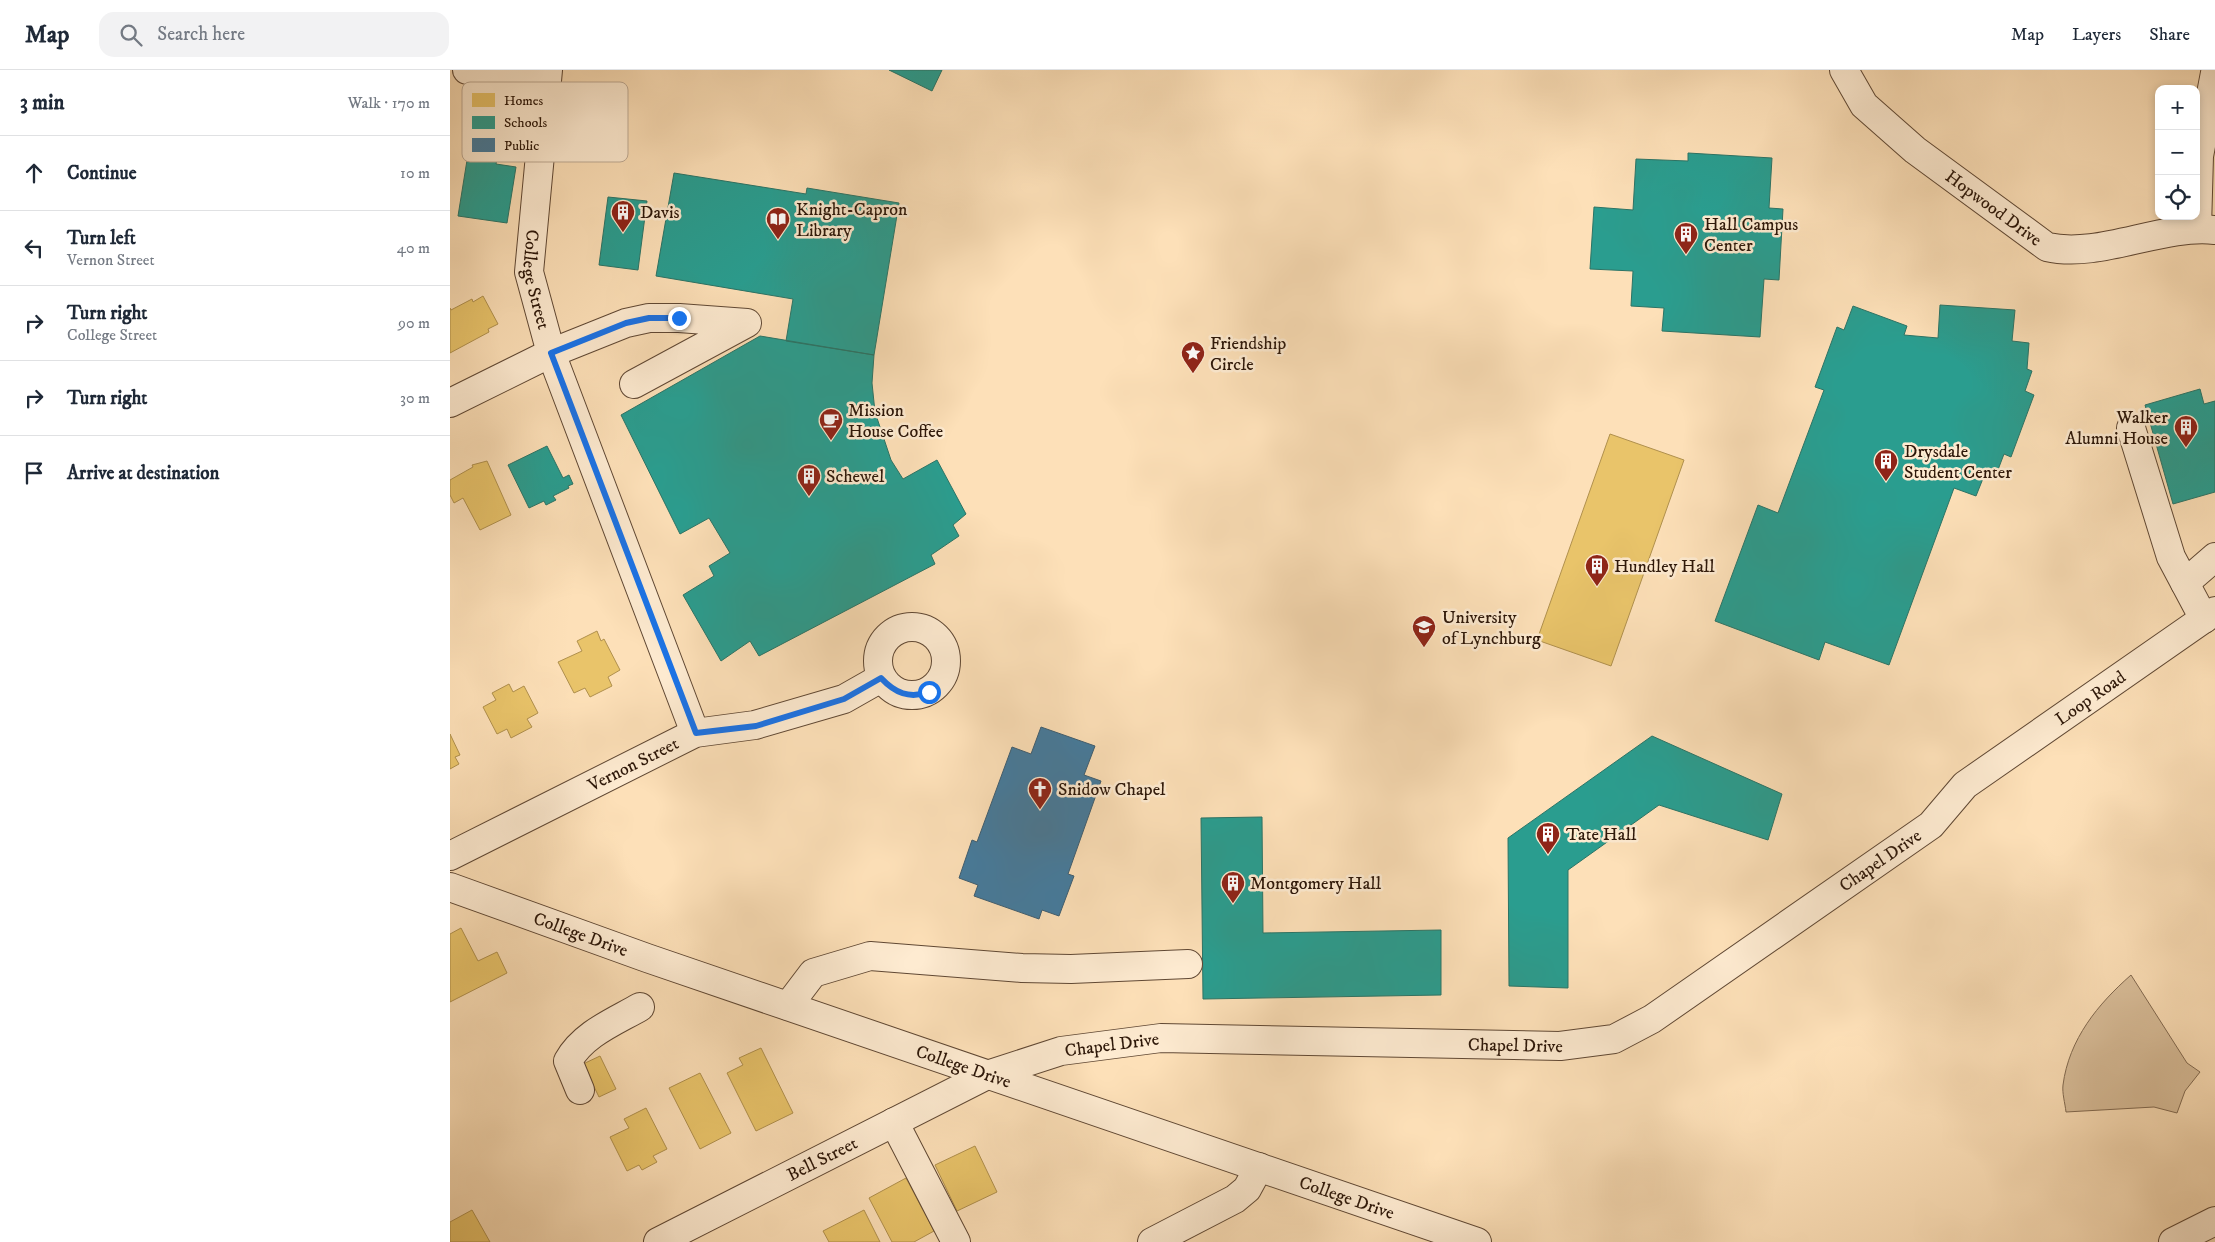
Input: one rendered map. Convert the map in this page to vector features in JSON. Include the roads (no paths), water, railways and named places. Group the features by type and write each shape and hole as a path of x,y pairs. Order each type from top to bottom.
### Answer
{"street":[{"path":"467,70 547,74"},
{"name":"Hopwood Drive","path":"1844,70 1864,105 1915,150 2047,247 2055,249 2095,247 2206,229"},
{"path":"2206,229 2199,156 2215,73"},
{"name":"College Street","path":"539,162 529,272 551,353 696,733"},
{"path":"450,403 551,353 626,323 649,318 679,318 747,323 634,384"},
{"path":"2131,428 2171,557 2185,583 2209,615"},
{"path":"2185,583 2215,557"},
{"name":"Loop Road","path":"1965,785 2209,615"},
{"name":"Vernon Street","path":"450,856 696,733 756,726 844,699 881,678"},
{"name":"Chapel Drive","path":"987,1075 1061,1050 1161,1038 1560,1046 1614,1039 1652,1020 1931,826 1965,785"},
{"name":"College Drive","path":"450,887 987,1075 1477,1242"},
{"path":"788,1006 813,972 870,956 1022,968 1071,969 1188,964"},
{"path":"580,1090 568,1061 575,1049 588,1037 640,1007"},
{"name":"Bell Street","path":"658,1242 987,1075"},
{"path":"894,1122 956,1242"},
{"path":"1152,1242 1235,1198 1247,1189 1258,1168"},
{"path":"2173,1242 2215,1221"}],"place":[{"name":"Davis","path":"623,233"},
{"name":"Knight-Capron Library","path":"778,240"},
{"name":"Hall Campus Center","path":"1686,255"},
{"name":"Friendship Circle","path":"1193,374"},
{"name":"Mission House Coffee","path":"831,441"},
{"name":"Walker Alumni House","path":"2186,448"},
{"name":"Drysdale Student Center","path":"1886,482"},
{"name":"Schewel","path":"809,497"},
{"name":"Hundley Hall","path":"1597,587"},
{"name":"University of Lynchburg","path":"1424,648"},
{"name":"Snidow Chapel","path":"1040,810"},
{"name":"Tate Hall","path":"1548,855"},
{"name":"Montgomery Hall","path":"1233,904"}]}
